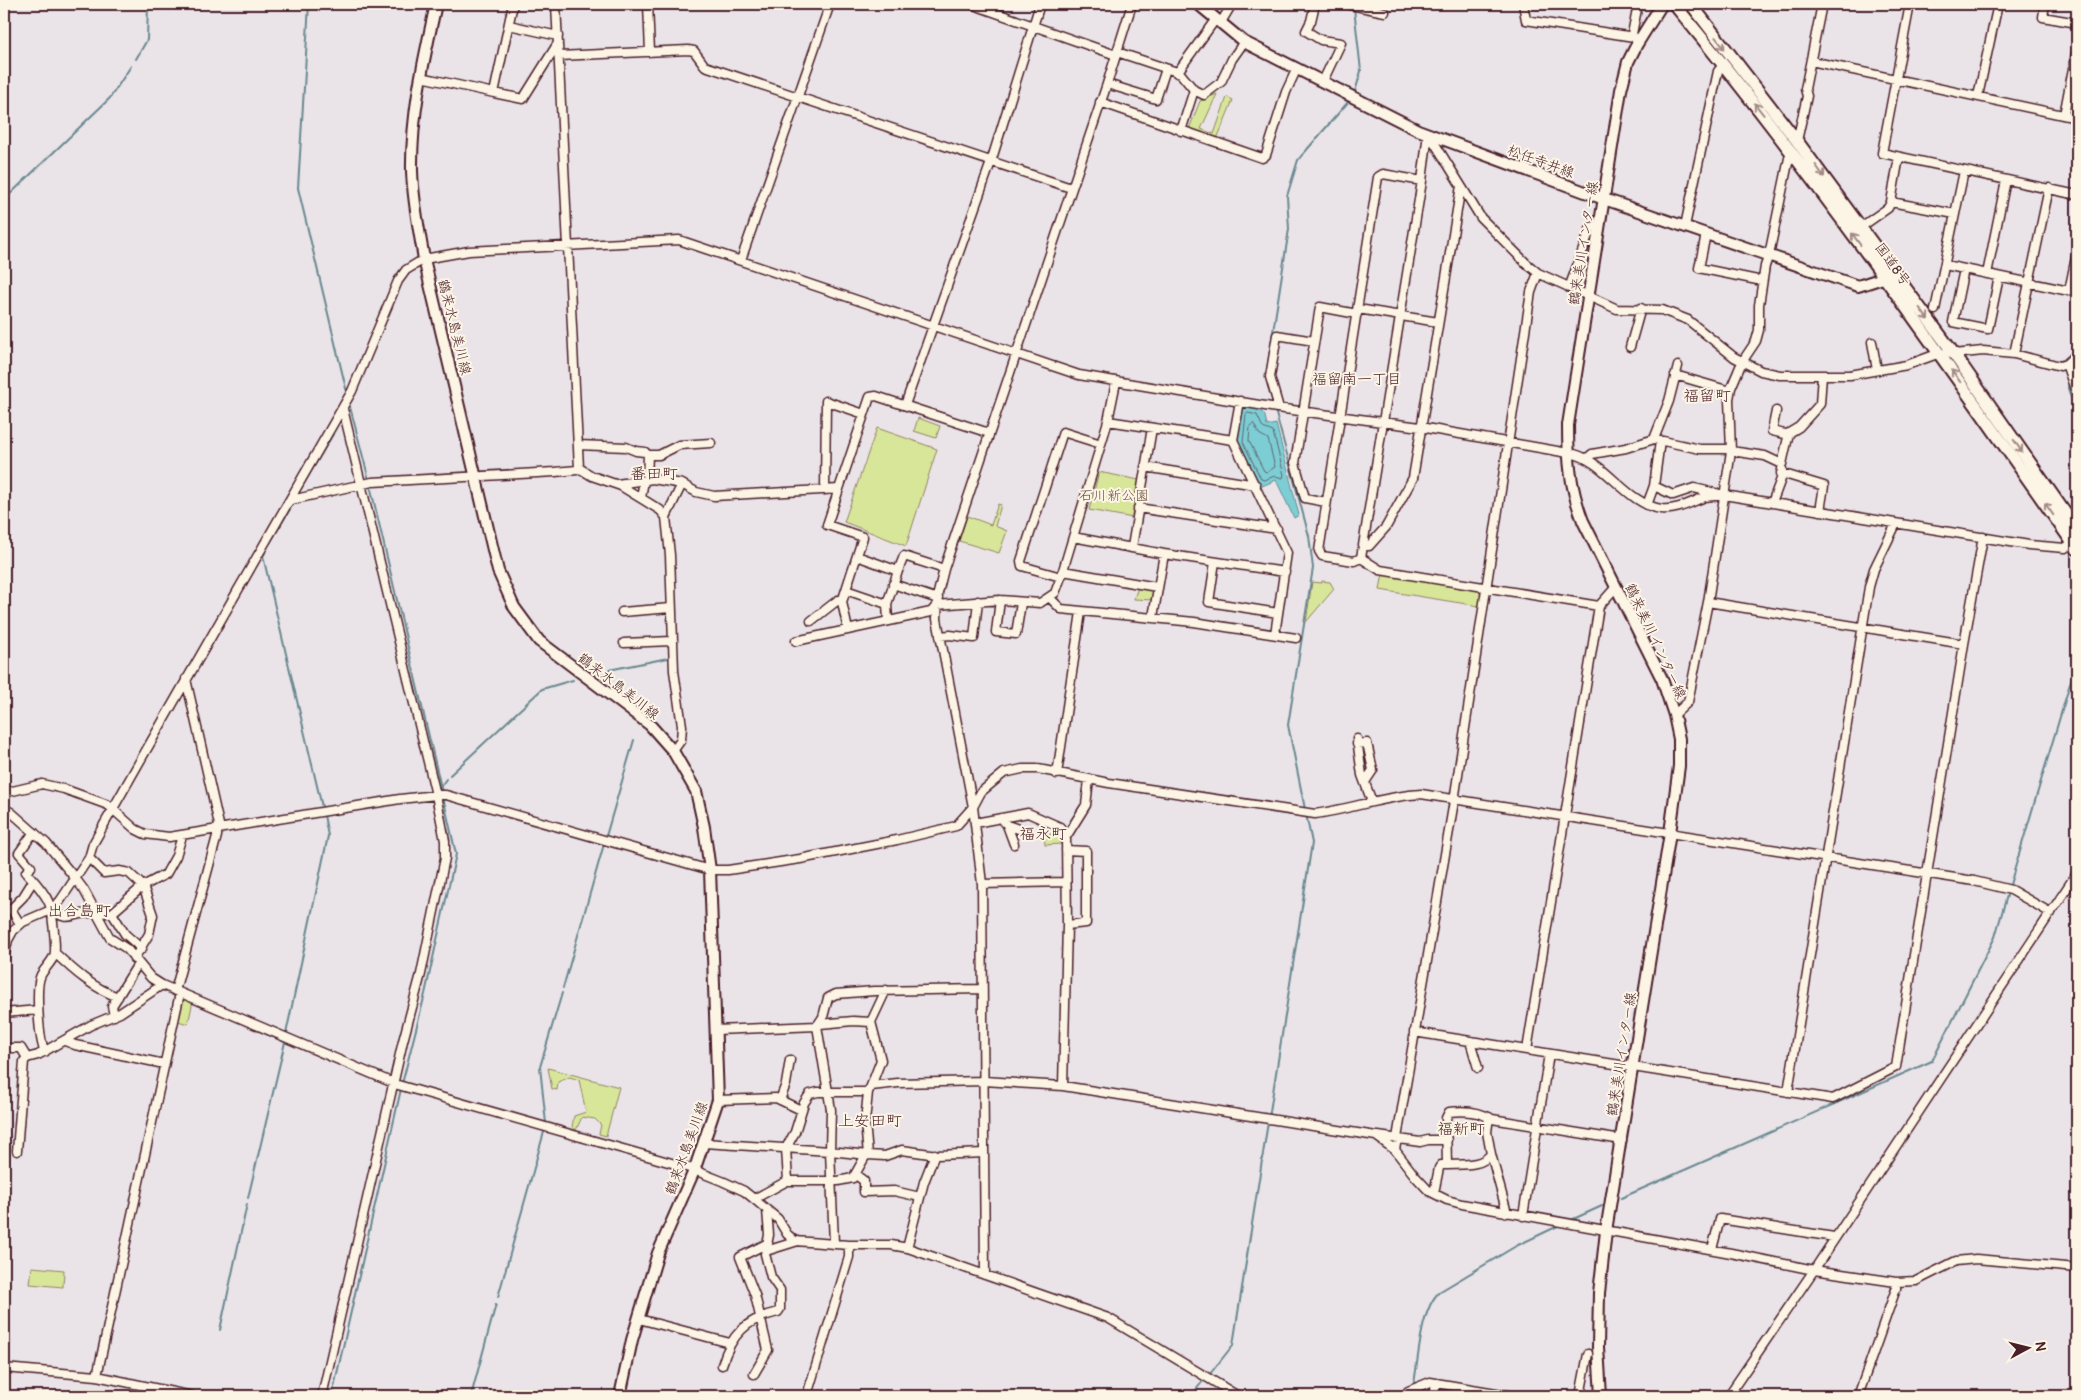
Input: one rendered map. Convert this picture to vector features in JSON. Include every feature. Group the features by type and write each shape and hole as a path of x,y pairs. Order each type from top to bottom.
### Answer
{"highway":[{"name":"国道8号","path":"1674,4 1724,64 1813,180 1954,354 2077,530"},
{"name":"国道8号","path":"1691,4 1798,141 1861,227 1940,353 2075,546"}],"main road":[{"name":"鶴来水島美川線","path":"436,4 421,77 413,135 412,172 424,259 498,571 514,607 539,641 650,726 673,751 696,791 710,870 718,1100 694,1171 658,1253 620,1396"},
{"name":"松任寺井線","path":"1198,4 1244,42 1428,133 1604,199 1858,286 1890,276"},
{"name":"鶴来美川インター線","path":"1601,1396 1598,1347 1598,1294 1606,1231 1670,833 1679,766 1679,738 1674,715 1662,679 1583,521 1576,502 1571,485 1568,425 1621,90 1635,40 1662,4"}],"street":[{"path":"494,93 513,4"},
{"path":"556,4 579,468"},
{"path":"648,4 650,52"},
{"path":"741,260 830,4"},
{"path":"971,4 1117,54 1177,72 1194,90 1204,95 1221,82 1232,59 1244,42"},
{"path":"906,405 991,162 1040,4"},
{"path":"985,1275 982,884 973,807 940,636 937,602 944,569 1117,54 1132,4"},
{"path":"1177,72 1232,4"},
{"path":"1315,4 1311,21 1306,31 1321,40 1341,43 1323,82"},
{"path":"1523,4 1526,20 1635,40"},
{"path":"1635,40 1632,34 1638,4"},
{"path":"1795,128 1822,4"},
{"path":"1910,4 1882,153 2077,195"},
{"path":"1978,96 1998,4"},
{"path":"2045,4 2043,17 2077,23"},
{"path":"1352,5 1370,6 1385,12"},
{"path":"508,24 558,39"},
{"path":"421,77 522,99 558,39"},
{"path":"2064,115 2077,48"},
{"path":"558,56 694,51 705,66 907,131 991,162 1071,188"},
{"path":"1811,61 2077,118"},
{"path":"1685,226 1718,71 1724,64"},
{"path":"1107,84 1156,99 1166,68"},
{"path":"1100,102 1262,158 1266,155 1286,92 1297,68"},
{"path":"1798,141 1807,96 1805,89"},
{"path":"1181,131 1194,90"},
{"path":"1361,558 1401,316 1428,133"},
{"path":"1428,133 1481,218 1538,273 1617,309 1641,308 1662,310 1688,320 1742,362 1760,370 1780,374 1850,375 1907,364 1940,353 1954,354 1983,351 2014,354 2068,368"},
{"path":"1861,227 1888,208 1891,202 1899,157"},
{"path":"1674,715 1688,702 1708,602 1731,450 1729,425 1730,391 1742,362 1756,341 1759,330 1759,305 1762,281 1765,266 1770,255 1789,158"},
{"path":"1935,310 1964,171"},
{"path":"1422,181 1383,174 1378,177 1318,551 1322,556 1354,560 1361,558 1380,570 1598,606"},
{"path":"1987,274 2006,180"},
{"path":"1364,546 1369,546 1386,527 1413,478 1461,186"},
{"path":"2014,354 2049,188"},
{"path":"1891,202 1956,214"},
{"path":"1569,288 1591,227 1600,225"},
{"path":"1706,234 1699,268 1762,281"},
{"path":"4,957 6,940 13,931 20,924 51,910 89,858 93,844 186,678 351,394 398,281 406,270 424,259 484,249 679,240 1078,375 1240,402 1420,427 1508,444 1568,453 1586,459 1617,484 1647,504 1660,509 1678,508 1707,497 1724,495"},
{"path":"1945,265 2069,291 2077,252"},
{"path":"1964,270 1953,322 1988,329 1999,277"},
{"path":"1395,1150 1454,801 1485,586 1532,292 1538,273"},
{"path":"1326,502 1305,498 1295,463 1320,307 1438,322"},
{"path":"1630,347 1641,308"},
{"path":"1276,407 1270,377 1277,335 1314,341"},
{"path":"1872,342 1877,370"},
{"path":"2077,354 2068,368 2077,395"},
{"path":"1647,504 1654,486 1657,440 1678,366"},
{"path":"1676,375 1730,391"},
{"path":"1772,503 1789,435 1799,428 1820,404 1822,375"},
{"path":"893,584 937,602 1000,600 1040,603 1050,598 1055,593 1062,574 1102,444 1116,382"},
{"path":"848,630 842,600 864,537 827,525 870,397 876,396 906,405 989,434"},
{"path":"824,490 826,401 864,414"},
{"path":"1240,402 1233,440 1287,553 1275,634"},
{"path":"322,1396 398,1085 445,858 440,795 367,483 344,406"},
{"path":"1776,411 1772,431 1789,435"},
{"path":"1108,421 1233,440"},
{"path":"1132,547 1152,428"},
{"path":"1102,444 1063,432 1021,561 1022,566 1062,574 1157,587"},
{"path":"1586,459 1592,454 1657,440 1700,449 1731,450 1765,456 1782,469 1824,486 1820,511"},
{"path":"578,445 626,447 645,452 648,455 659,455 678,445 711,444"},
{"path":"641,498 648,455"},
{"path":"1145,467 1256,485"},
{"path":"291,500 367,483 555,472 577,470 579,468"},
{"path":"579,468 592,476 616,484 641,498 660,510 666,517"},
{"path":"616,484 645,480 667,480 682,484 696,492 714,496 839,489"},
{"path":"673,751 681,740 682,726 674,671 670,555 666,517 682,484"},
{"path":"1654,486 1672,495 1694,488 1724,495 2029,545 2065,548 2075,546"},
{"path":"1138,508 1276,529"},
{"path":"1788,1092 1862,627 1874,569 1896,524"},
{"path":"1073,537 1164,554 1285,572"},
{"path":"1414,1032 1832,1098 1896,1067 1964,644 1984,537"},
{"path":"1153,617 1164,554"},
{"path":"857,556 898,571"},
{"path":"888,621 886,604 904,556 944,569"},
{"path":"1215,562 1209,602 1278,613"},
{"path":"1527,1050 1598,606 1616,587"},
{"path":"846,590 886,604"},
{"path":"1050,598 1061,609 1153,617 1296,638"},
{"path":"811,621 838,600 842,600"},
{"path":"1000,600 996,632 1016,634 1021,603"},
{"path":"940,636 950,635 974,638 978,601"},
{"path":"796,641 931,612 937,602"},
{"path":"1708,602 1964,644"},
{"path":"622,612 671,608"},
{"path":"1057,774 1081,612"},
{"path":"624,643 672,641"},
{"path":"97,1376 164,1064 177,992 219,829 186,678"},
{"path":"1357,741 1362,775 1372,802"},
{"path":"4,793 42,784 64,789 108,805 135,829 145,834 169,837 391,800 440,795 710,870 728,870 800,859 956,826 973,807 981,792 1004,773 1022,769 1038,769 1089,780 1307,813 1344,810 1397,796 1421,794 1454,801 1564,816 1928,874 2008,889 2051,913"},
{"path":"1063,1086 1067,925 1066,836 1086,805 1089,780"},
{"path":"4,818 7,810 46,843 84,890 110,938 126,950 151,978 162,985 398,1085 694,1171 744,1192 778,1219 787,1234 795,1241 798,1241"},
{"path":"975,823 1028,813 1060,827 1066,836"},
{"path":"1001,818 1008,825 1024,831"},
{"path":"1008,825 1014,844"},
{"path":"34,832 20,853 31,867 26,872 47,898 51,910 55,956 40,976 38,1010 42,1047 45,1052"},
{"path":"51,910 63,918 87,913 112,913 144,886 166,874 176,856 182,836"},
{"path":"1066,850 1086,851 1086,923 1067,925"},
{"path":"89,858 104,873 119,871 129,873 144,886 154,915 149,934 112,1006 114,1016"},
{"path":"1728,1396 1814,1270 1834,1237 2077,873"},
{"path":"20,924 11,909 23,897 33,881"},
{"path":"982,884 1066,882"},
{"path":"2069,886 2077,891"},
{"path":"112,913 125,934 142,949"},
{"path":"55,953 70,968 102,991 118,997"},
{"path":"17,1151 24,1061 27,1058 45,1052 91,1025 114,1016 162,985"},
{"path":"834,1243 830,1151 831,1110 818,1025 828,998 836,994 886,990 982,989"},
{"path":"754,1199 788,1181 844,1180 853,1178 856,1175 867,1155 865,1122 869,1089 881,1060 871,1022 886,990"},
{"path":"4,1013 38,1010"},
{"path":"716,1030 818,1025 853,1021 871,1022"},
{"path":"64,1040 75,1045 164,1064"},
{"path":"1470,1041 1478,1068"},
{"path":"4,1048 21,1048 27,1058"},
{"path":"1523,1216 1549,1054"},
{"path":"780,1100 786,1084 790,1060"},
{"path":"788,1181 786,1148 796,1132 801,1110 810,1094 869,1089 898,1083 984,1082 1063,1086 1396,1139 1420,1142 1447,1140"},
{"path":"718,1100 776,1098 801,1110"},
{"path":"1447,1164 1446,1118 1449,1112 1476,1112 1489,1117 1537,1127 1622,1140"},
{"path":"1489,1117 1487,1132 1491,1154 1507,1213"},
{"path":"1376,1136 1395,1150 1429,1191 1447,1200 1507,1213 1712,1249 1814,1270 1896,1282 1916,1281 1956,1261 1976,1259 2077,1268"},
{"path":"704,1143 885,1156 902,1150 935,1154 984,1153"},
{"path":"907,1248 920,1197 935,1154"},
{"path":"1434,1193 1441,1165 1480,1162 1487,1159 1491,1154"},
{"path":"856,1175 864,1181 864,1192 894,1191 920,1197"},
{"path":"722,1365 735,1335 761,1316 778,1312 781,1300 780,1290 771,1277 765,1254 767,1247 767,1210"},
{"path":"1712,1249 1720,1219 1834,1237"},
{"path":"754,1374 768,1350 761,1316 740,1257 767,1247 798,1241 849,1245 891,1245 907,1248 1108,1318 1238,1396"},
{"path":"809,1390 849,1257 849,1245"},
{"path":"1858,1396 1896,1289 1896,1282"},
{"path":"639,1319 730,1343"},
{"path":"1580,1396 1588,1354"},
{"path":"4,1368 97,1376 192,1396"},
{"path":"1407,1394 1430,1382 1484,1394 1514,1396"},
{"path":"1431,1396 1438,1383"},
{"path":"1407,1394 1417,1396"}],"green space":[{"path":"1217,94 1201,129 1214,134 1227,97 1233,100 1217,139 1189,129 1200,101"},
{"path":"918,418 940,426 936,438 914,431"},
{"path":"877,428 937,449 906,546 844,522"},
{"name":"石川新公園","path":"1099,472 1139,480 1133,518 1089,510"},
{"path":"998,504 1001,505 995,526 1007,531 999,553 959,541 967,516 991,525"},
{"path":"1383,573 1482,590 1479,606 1380,590"},
{"path":"1322,581 1330,582 1334,589 1306,622 1312,582 1322,583"},
{"path":"1138,587 1151,589 1153,600 1134,599"},
{"path":"1044,833 1060,836 1061,844 1045,845"},
{"path":"182,998 193,1001 188,1024 178,1021"},
{"path":"548,1068 619,1087 606,1136 599,1134 601,1125 595,1119 582,1117 576,1130 572,1127 574,1116 586,1112 579,1080 570,1077 558,1082 557,1090 552,1089"},
{"path":"32,1267 64,1270 63,1287 30,1284"}],"water":[{"path":"1245,407 1260,410 1265,416 1267,426 1276,424 1299,515 1294,518 1276,480 1260,487 1238,443 1241,410"}],"waterway":[{"path":"136,59 147,40 148,4"},
{"path":"309,4 298,188 347,393"},
{"path":"1354,8 1361,71 1355,92"},
{"path":"4,200 110,98 131,66"},
{"path":"1274,406 1266,377 1289,229 1287,196 1298,160 1349,101"},
{"path":"2073,375 2077,370"},
{"path":"2069,381 2068,388 2077,417"},
{"path":"349,403 369,480"},
{"path":"1275,410 1309,536 1313,568 1288,725 1305,809"},
{"path":"299,492 333,434"},
{"path":"370,485 442,792"},
{"path":"270,543 293,504"},
{"path":"265,553 263,556 322,807"},
{"path":"594,673 668,658"},
{"path":"2009,888 2077,660"},
{"path":"450,775 542,689 573,680"},
{"path":"606,836 634,740"},
{"path":"441,786 446,779"},
{"path":"402,1084 425,994 456,854 443,797"},
{"path":"1269,1118 1312,843 1306,814"},
{"path":"286,1034 328,836 324,815"},
{"path":"563,988 604,844"},
{"path":"1621,1198 1932,1061 1995,937 2008,892"},
{"path":"546,1123 540,1067 562,993"},
{"path":"248,1198 285,1042"},
{"path":"332,1396 401,1089"},
{"path":"1210,1374 1233,1345 1268,1122"},
{"path":"498,1297 544,1132"},
{"path":"220,1330 247,1204"},
{"path":"1569,1221 1602,1206"},
{"path":"1414,1383 1424,1322 1433,1300 1439,1292 1516,1246 1560,1225"},
{"path":"471,1396 496,1304"},
{"path":"1191,1396 1203,1381"}],"district":[{"name":"福留南一丁目","path":"1357,379"},
{"name":"福留町","path":"1707,395"},
{"name":"番田町","path":"654,473"},
{"name":"福永町","path":"1043,833"},
{"name":"出合島町","path":"79,910"},
{"name":"上安田町","path":"870,1120"},
{"name":"福新町","path":"1461,1128"}]}
